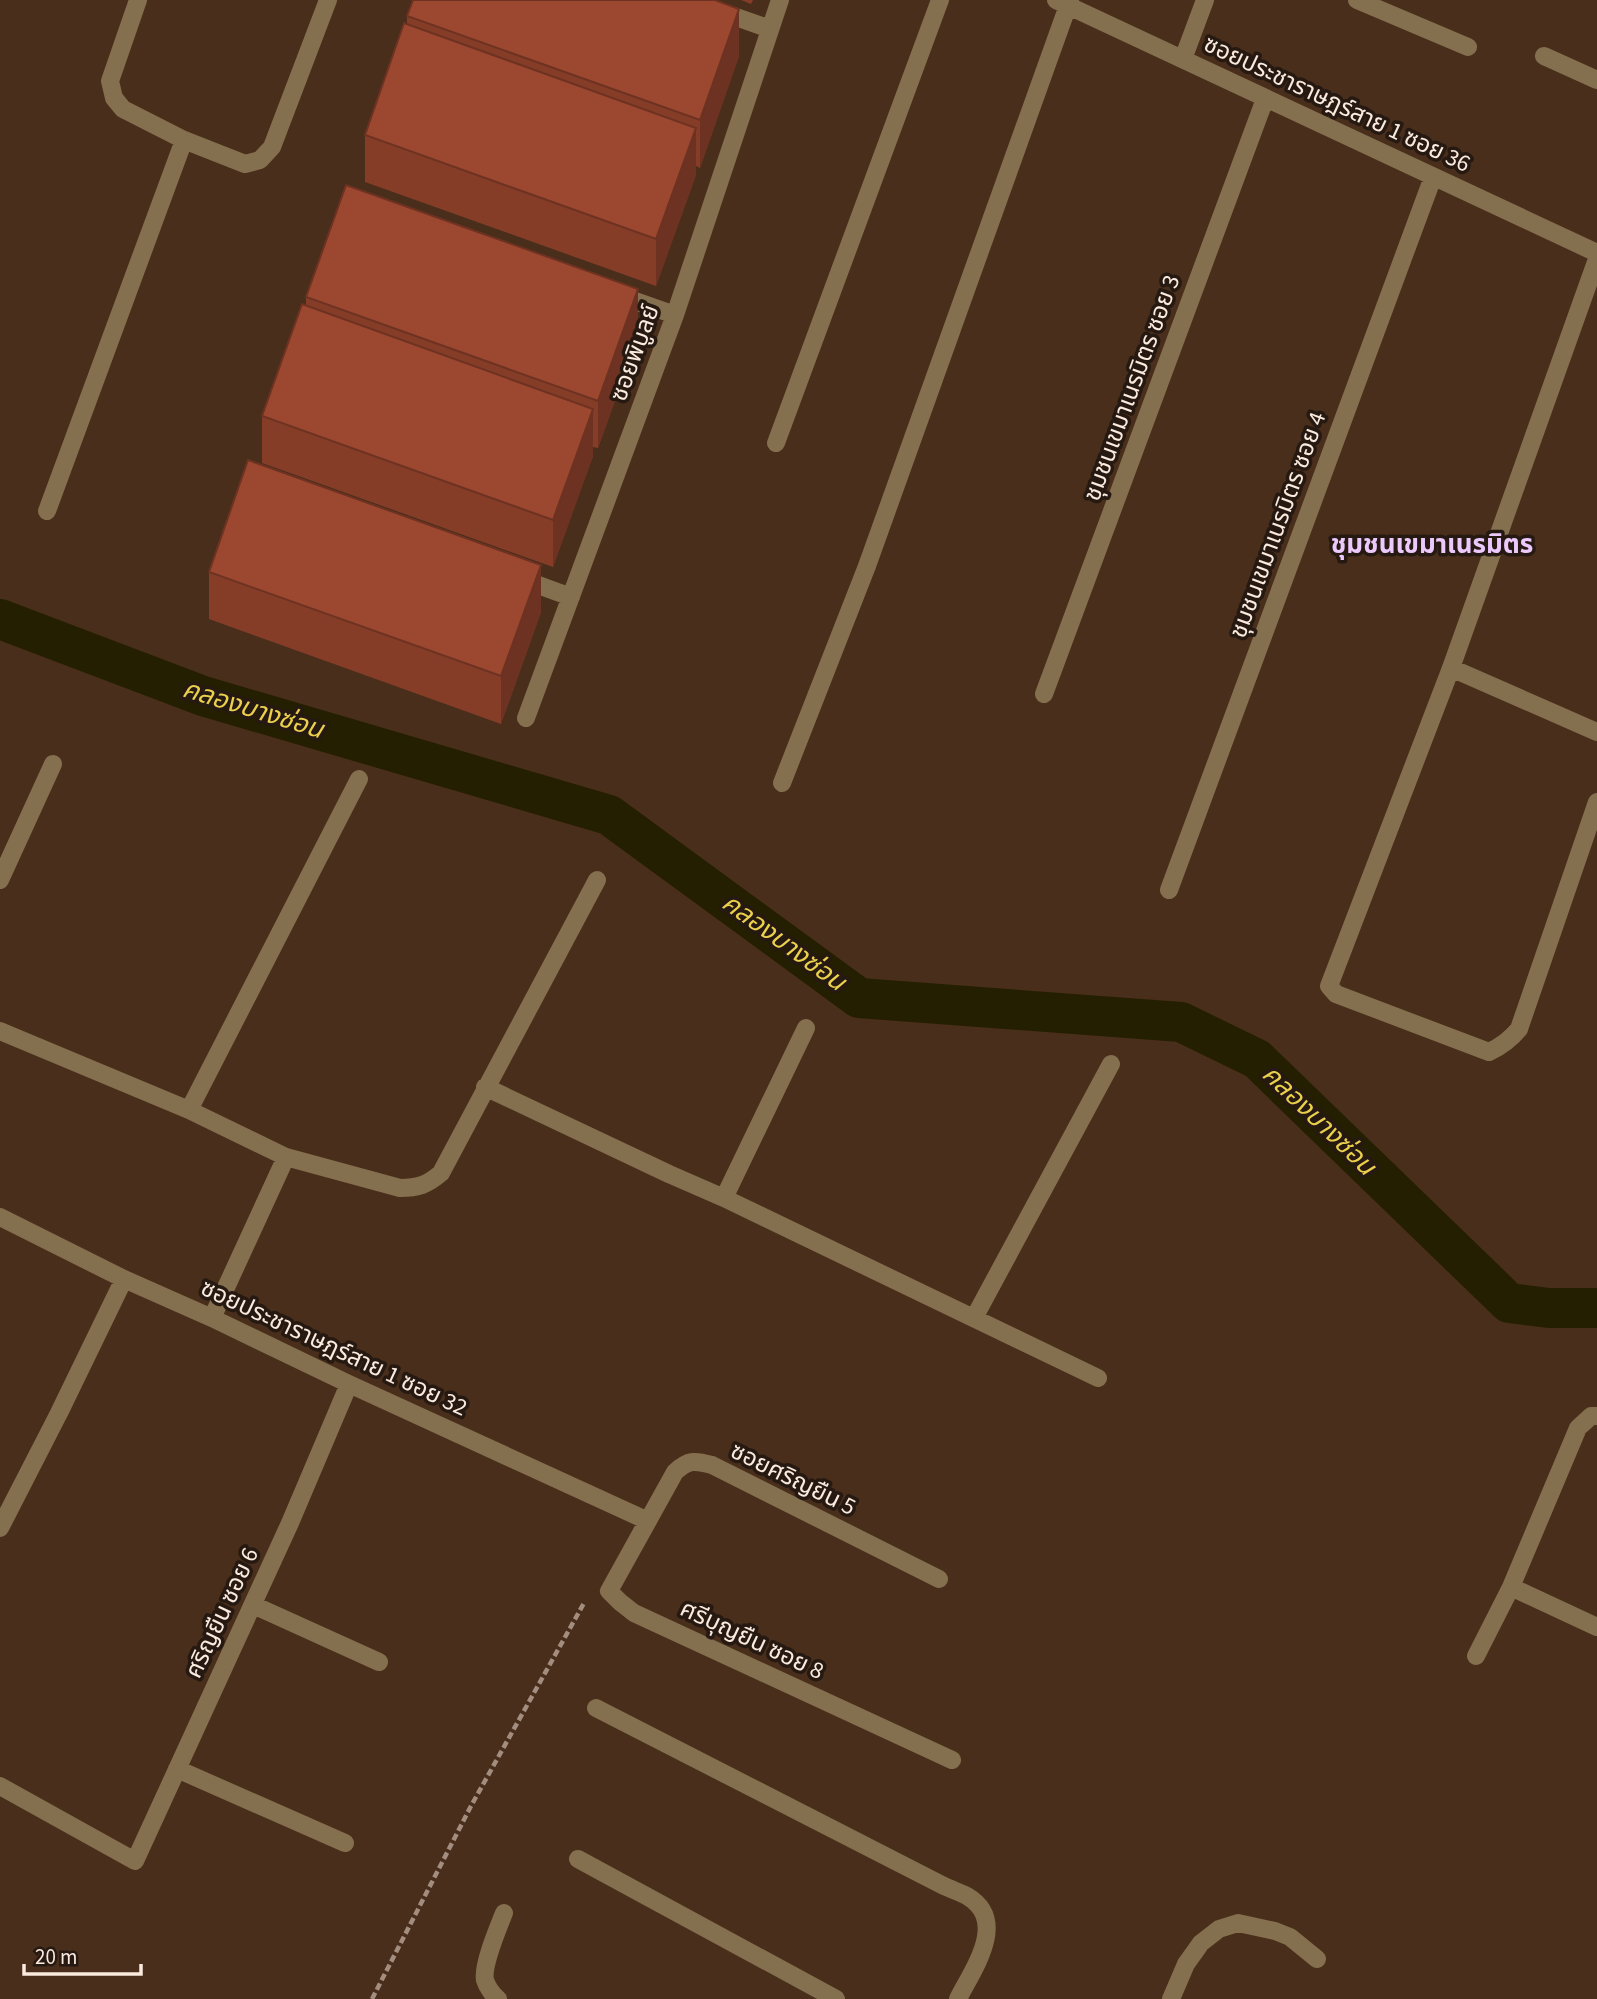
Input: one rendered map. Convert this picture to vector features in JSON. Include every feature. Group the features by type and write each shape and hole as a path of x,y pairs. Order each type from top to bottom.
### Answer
{"street":[{"path":"138,0 110,80 114,98 123,109 184,140 246,164 260,160 272,147 328,0"},
{"path":"688,0 770,29"},
{"name":"ซอยพิบูลย์","path":"526,718 675,315 780,0"},
{"path":"776,443 940,0"},
{"path":"1184,59 1205,0"},
{"path":"1357,0 1468,47"},
{"path":"782,783 867,566 1065,2"},
{"name":"ซอยประชาราษฎร์สาย 1 ซอย 36","path":"1065,2 1265,99 1597,253"},
{"path":"1544,56 1597,80"},
{"name":"ชุมชนเขมาเนรมิตร ซอย 3","path":"1044,694 1265,99"},
{"path":"47,511 184,140"},
{"name":"ชุมชนเขมาเนรมิตร ซอย 4","path":"1169,890 1433,177"},
{"path":"1597,259 1451,668 1329,986 1336,994 1489,1052 1501,1047 1519,1028 1597,802"},
{"path":"598,288 675,315"},
{"path":"508,574 572,597"},
{"path":"1451,668 1597,732"},
{"path":"0,880 53,764"},
{"path":"189,1110 359,779"},
{"path":"0,1031 189,1110 286,1157 400,1188 416,1188 428,1184 440,1173 597,880"},
{"path":"724,1198 806,1028"},
{"path":"974,1318 1111,1064"},
{"path":"485,1087 724,1198 1098,1378"},
{"path":"212,1318 286,1157"},
{"name":"ซอยประชาราษฎร์สาย 1 ซอย 32","path":"0,1217 124,1279 648,1521"},
{"path":"0,1528 124,1279"},
{"name":"ศริญยืน ซอย 6","path":"0,1786 135,1861 253,1605 349,1384"},
{"path":"1476,1656 1511,1587 1578,1428 1591,1416 1597,1416"},
{"name":"ซอยศริญยืน 5","path":"648,1521 675,1472 684,1464 698,1461 712,1465 939,1579"},
{"path":"609,1591 648,1521"},
{"path":"1511,1587 1597,1627"},
{"name":"ศรีบุญยืน ซอย 8","path":"609,1591 634,1613 952,1760"},
{"path":"253,1605 380,1662"},
{"path":"596,1708 969,1897 983,1910 987,1919 987,1936 958,1999"},
{"path":"177,1769 345,1843"},
{"path":"578,1859 836,1999"},
{"path":"498,1999 492,1994 485,1979 491,1947 503,1913"},
{"path":"1171,1999 1186,1964 1201,1943 1219,1929 1238,1923 1290,1937 1317,1959"}],"path":[{"path":"372,1999 471,1805 578,1611 587,1598 609,1591"}],"building":[{"path":"413,0 715,0 739,9 700,120 407,16"},
{"path":"404,23 696,128 656,239 365,135"},
{"path":"346,185 638,289 598,401 306,297"},
{"path":"302,304 593,409 553,520 262,416"},
{"path":"248,460 541,565 501,676 209,572"}],"waterway":[{"name":"คลองบางซ่อน","path":"0,619 203,696 609,815 859,998 1181,1022 1257,1059 1509,1303 1549,1308 1597,1308"}],"district":[{"name":"ชุมชนเขมาเนรมิตร","path":"1432,544"}]}
